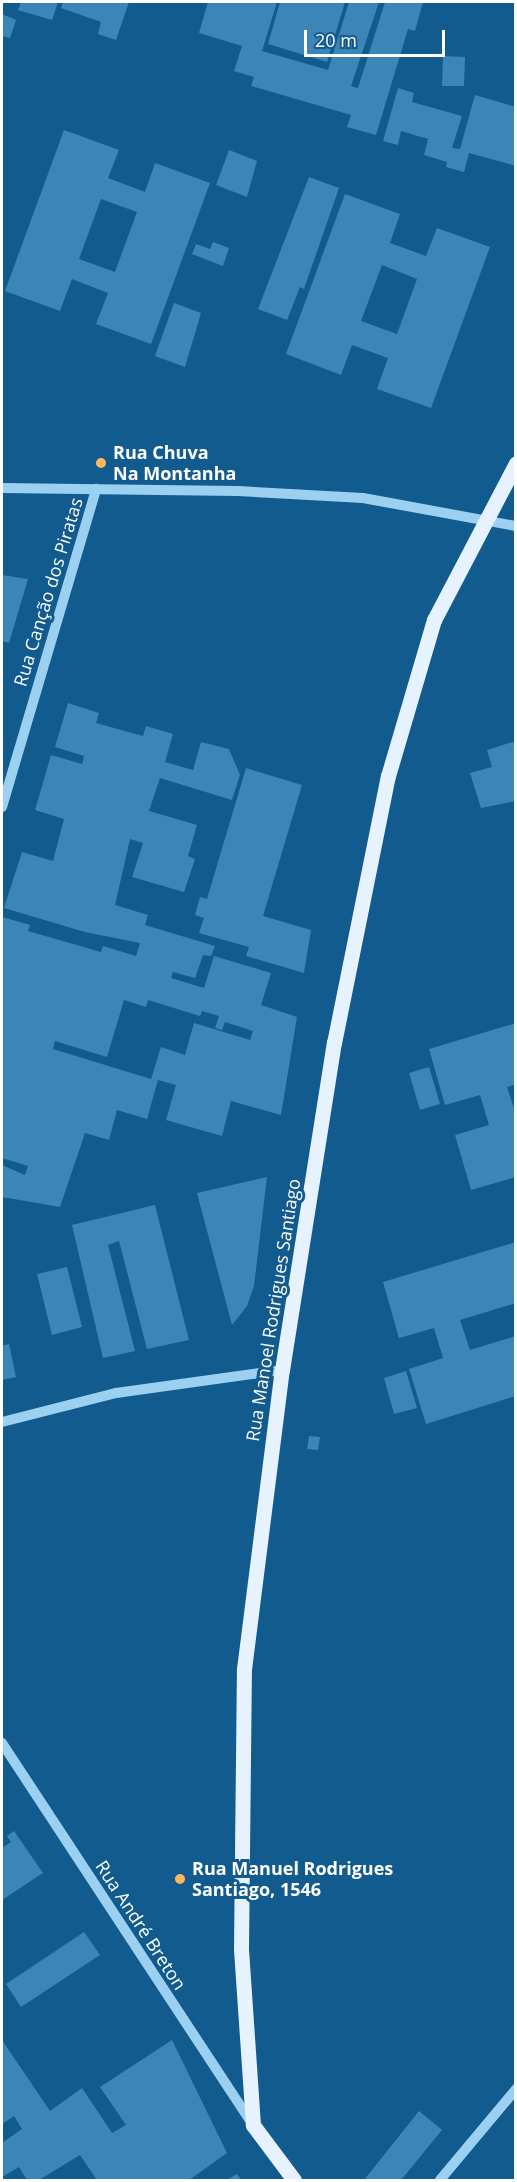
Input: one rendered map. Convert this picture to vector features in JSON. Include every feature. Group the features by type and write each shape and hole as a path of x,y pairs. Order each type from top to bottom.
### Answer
{"main road":[{"name":"Rua Manoel Rodrigues Santiago","path":"253,2125 241,1949 244,1669 282,1370 334,1043 388,776 434,620 485,518 516,463"},
{"path":"253,2125 294,2181"}],"street":[{"path":"2,488 238,491 363,498 485,518 516,526"},
{"name":"Rua Canção dos Piratas","path":"2,807 96,489"},
{"path":"2,1422 116,1393 282,1370"},
{"name":"Rua André Breton","path":"2,1743 253,2125"},
{"path":"440,2181 516,2089"}],"building":[{"path":"21,2 58,2 52,20 18,10"},
{"path":"63,2 129,2 116,40 98,34 101,22 61,8"},
{"path":"208,2 277,2 262,51 328,70 349,2 379,2 351,86 358,88 385,2 423,2 415,31 408,29 376,135 347,127 351,115 251,86 254,77 234,71 242,46 199,33"},
{"path":"280,2 345,2 327,62 268,44"},
{"path":"2,14 16,20 10,38 2,36"},
{"path":"443,56 465,57 464,86 442,86"},
{"path":"398,88 414,93 412,102 462,116 452,148 460,149 475,95 516,107 516,166 469,153 464,172 446,167 447,162 424,155 428,139 401,131 398,145 383,141"},
{"path":"64,130 119,150 108,178 145,192 155,163 210,183 151,344 96,324 108,293 72,279 60,311 5,291","holes":["101,199 137,212 115,272 79,259"]},
{"path":"229,150 257,161 247,197 216,185"},
{"path":"309,177 339,188 304,289 300,287 287,320 258,309"},
{"path":"345,194 400,214 390,243 426,256 437,228 490,247 431,408 377,389 388,358 352,345 341,375 286,354","holes":["382,265 417,279 397,334 361,321"]},
{"path":"213,242 229,248 223,266 192,254 196,244 210,249"},
{"path":"174,303 201,313 185,367 155,356"},
{"path":"2,575 28,579 9,643 2,641"},
{"path":"68,703 99,713 96,723 143,736 146,726 173,734 165,762 193,770 201,742 229,749 240,775 232,800 160,778 149,811 197,825 188,856 195,859 184,892 132,877 143,843 130,839 115,905 148,915 145,925 215,946 211,956 203,955 195,978 173,972 171,978 204,988 214,956 271,973 261,1005 297,1017 281,1115 231,1101 222,1136 166,1120 176,1085 158,1080 147,1119 117,1110 109,1140 85,1133 60,1207 2,1197 2,1165 25,1175 28,1166 2,1158 2,917 30,925 28,931 101,952 103,946 136,956 140,943 85,932 4,908 22,852 53,861 64,819 35,810 51,755 82,764 84,756 55,747","holes":["124,1000 146,1007 148,1000 200,1016 202,1011 219,1016 215,1028 222,1030 225,1022 253,1031 250,1040 194,1023 185,1055 161,1047 151,1079 53,1049 55,1041 107,1057"]},
{"path":"516,741 516,801 481,808 470,773 492,767 487,750"},
{"path":"246,768 302,785 263,916 311,930 304,973 246,956 249,947 199,933 204,918 195,915 200,897 207,899"},
{"path":"516,1023 516,1084 507,1087 516,1114 516,1177 471,1190 455,1135 489,1125 480,1095 445,1105 429,1049"},
{"path":"429,1067 440,1104 420,1110 409,1073"},
{"path":"267,1177 254,1286 247,1306 232,1325 197,1193"},
{"path":"155,1205 189,1340 147,1349 119,1241 108,1245 135,1351 103,1358 72,1225"},
{"path":"516,1242 516,1303 460,1320 470,1350 516,1336 516,1396 426,1424 409,1369 443,1358 434,1328 399,1338 383,1282"},
{"path":"67,1267 82,1327 52,1335 37,1274"},
{"path":"9,1344 16,1377 2,1380 2,1346"},
{"path":"406,1371 417,1408 394,1414 384,1378"},
{"path":"309,1436 320,1437 318,1450 307,1449"},
{"path":"14,1831 43,1873 2,1900 2,1848 11,1842 7,1836"},
{"path":"84,1932 100,1955 21,2007 6,1984"},
{"path":"2,2040 50,2111 82,2088 112,2133 126,2125 100,2087 172,2040 227,2153 189,2180 97,2180 80,2155 39,2180 27,2180 19,2167 2,2177 2,2143 22,2129 14,2116 2,2124"},
{"path":"419,2111 442,2130 401,2180 364,2180"},
{"path":"237,2174 241,2180 227,2180"}],"place":[{"name":"Rua Chuva Na Montanha","path":"101,463"},
{"name":"Rua Manuel Rodrigues Santiago, 1546","path":"180,1879"}]}
